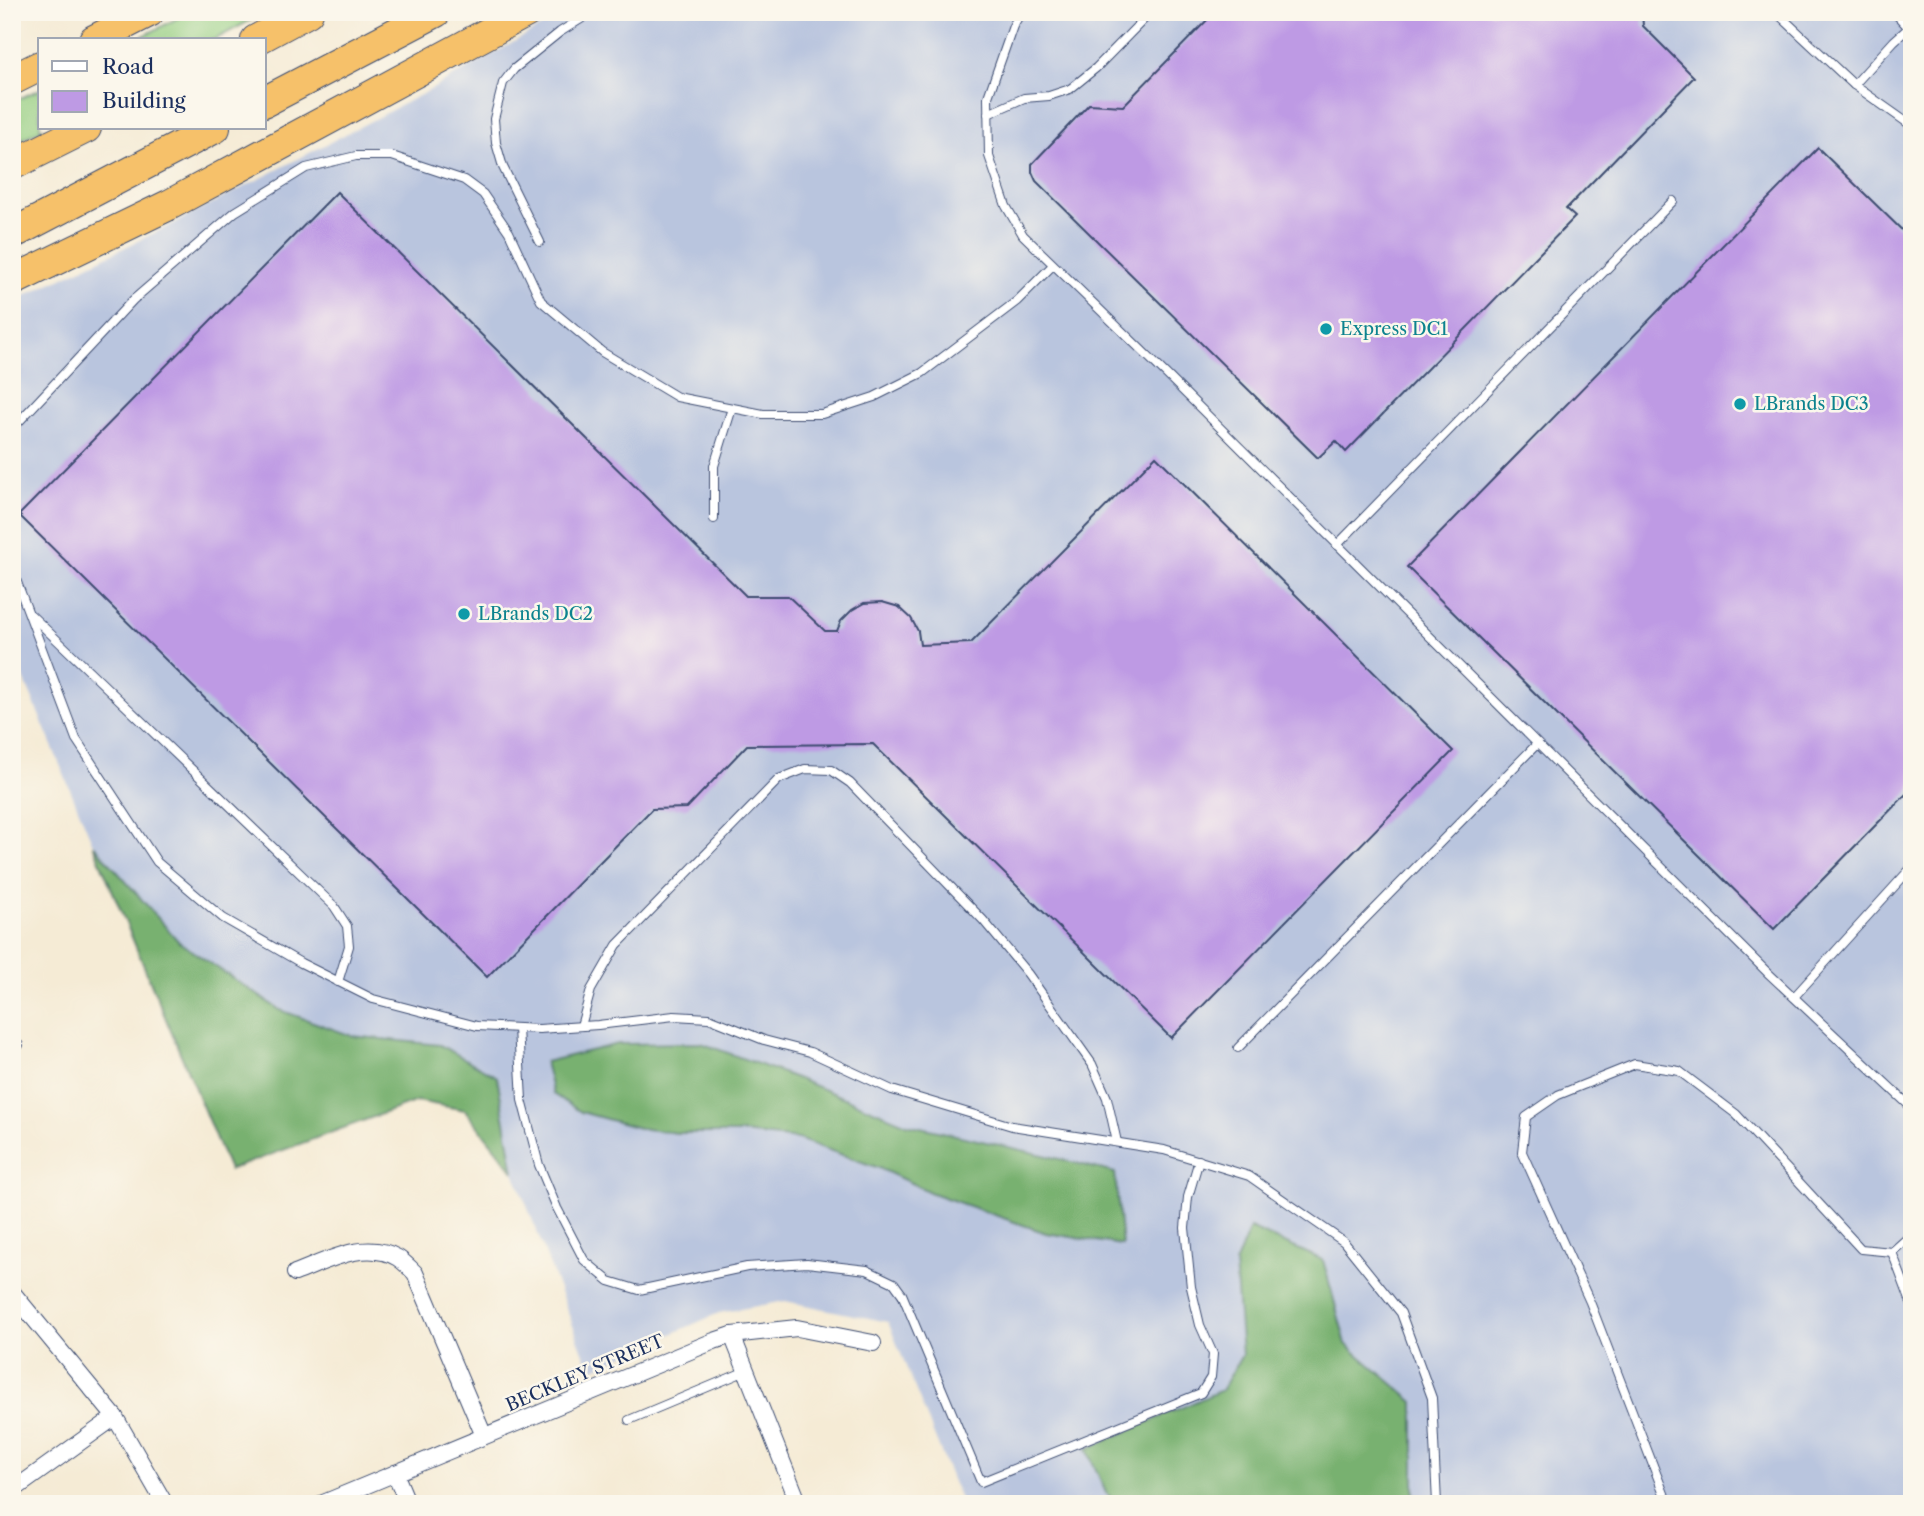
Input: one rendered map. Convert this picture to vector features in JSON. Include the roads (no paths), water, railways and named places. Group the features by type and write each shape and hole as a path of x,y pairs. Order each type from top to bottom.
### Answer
{"highway":[{"path":"97,38 149,12"},
{"path":"260,38 309,12"},
{"path":"266,101 436,12"},
{"path":"12,281 169,205 527,12"},
{"path":"12,80 38,67"},
{"path":"12,165 82,130"},
{"path":"12,233 211,130"}],"street":[{"path":"295,1273 354,1251 379,1251 399,1259 415,1273 484,1436"},
{"path":"12,1292 116,1417 165,1504"},
{"name":"BECKLEY STREET","path":"321,1504 713,1340 733,1335 797,1328 873,1343"},
{"path":"733,1335 799,1504"},
{"path":"12,1491 116,1417"},
{"path":"395,1473 408,1504"}],"lane":[{"path":"540,242 503,167 496,144 494,119 503,83 514,69 570,25 592,12"},
{"path":"1021,12 1013,26 988,97 988,114 989,156 1006,206 1023,235 1794,997 1912,1108"},
{"path":"988,114 1024,98 1049,96 1070,89 1096,68 1152,12"},
{"path":"1776,12 1854,86 1912,126"},
{"path":"1854,86 1894,41 1911,28 1894,12"},
{"path":"12,429 133,300 235,212 306,168 356,156 392,156 464,180 484,194 509,232 541,301 602,352 677,397 763,414 822,414 874,397 922,373 1017,301 1053,265"},
{"path":"1337,545 1673,201"},
{"path":"714,519 714,466 732,408"},
{"path":"12,569 76,740 157,862 223,918 301,963 373,999 464,1023 539,1029 674,1016 709,1018 764,1040 810,1052 892,1090 1012,1126 1164,1150 1249,1176 1345,1242 1401,1313 1432,1398 1437,1504"},
{"path":"28,612 334,906 347,926 349,946 338,982"},
{"path":"1238,1048 1537,744"},
{"path":"582,1026 591,990 617,945 626,935 779,779 805,769 831,770 850,783 983,920 1028,974 1091,1065 1107,1098 1117,1142"},
{"path":"1794,997 1912,867"},
{"path":"518,1028 522,1100 539,1165 556,1208 584,1260 609,1281 639,1290 747,1268 807,1263 867,1270 894,1283 902,1294 981,1482 1200,1393 1211,1377 1213,1354 1200,1325 1191,1287 1185,1228 1188,1197 1199,1160"},
{"path":"1668,1504 1590,1303 1522,1152 1526,1116 1558,1095 1635,1064 1679,1071 1736,1114 1861,1249 1892,1252 1912,1234"},
{"path":"1892,1252 1912,1305"},
{"path":"629,1420 746,1371"}],"place":[{"name":"Express DC1","path":"1326,329"},
{"name":"LBrands DC3","path":"1740,404"},
{"name":"LBrands DC2","path":"464,614"}]}
